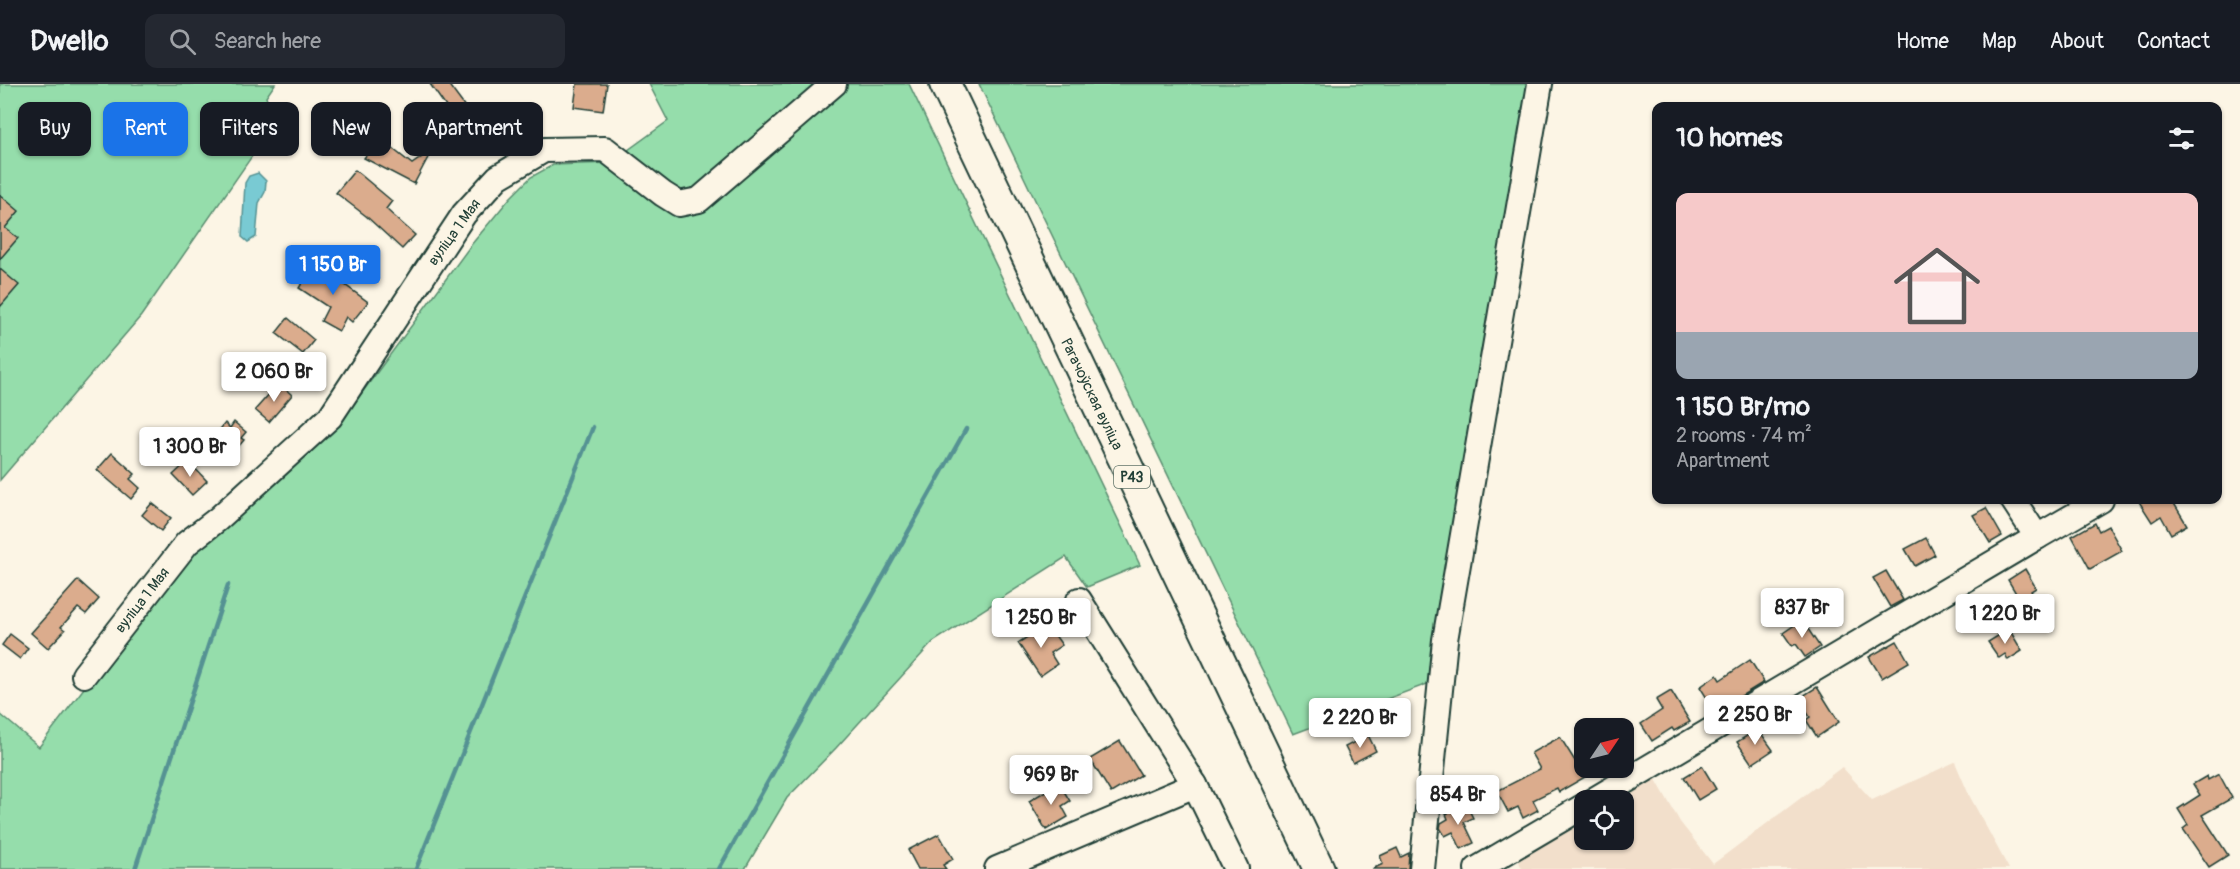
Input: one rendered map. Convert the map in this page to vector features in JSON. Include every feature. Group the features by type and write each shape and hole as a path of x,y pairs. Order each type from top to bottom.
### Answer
{"main road":[{"name":"Рагачоўская вуліца","path":"945,84 1316,868"}],"street":[{"name":"вуліца 1 Мая","path":"84,675 187,543 218,519 330,417 464,214 498,177 544,150 604,150 680,204 699,200 834,84"},
{"path":"1422,869 1444,640 1540,84"},
{"path":"2016,504 2037,537"},
{"path":"1611,790 2093,504"},
{"path":"1078,600 1195,785 1236,869"},
{"path":"997,869 1195,785"},
{"path":"1477,869 1574,812"}],"shaded area":[{"path":"1955,762 1969,795 2009,869 1522,869 1517,857 1574,823 1574,850 1634,850 1634,790 1630,790 1654,776 1680,822 1713,864 1842,767 1872,800"}],"green space":[{"path":"0,84 275,84 266,97 268,102 200,102 200,156 252,156 141,316 0,480"},
{"path":"649,84 909,84 1140,565 1087,587 1066,557 933,642 787,798 745,869 0,869 0,714 39,747 191,548 265,494 336,428 471,245 510,198 531,177 553,165 610,163 668,121"},
{"path":"979,84 1540,84 1430,683 1293,734"}],"water":[{"path":"258,173 266,181 265,192 259,203 256,237 248,242 242,237 245,183 249,176"}],"building":[{"path":"430,84 448,84 461,102 443,102"},
{"path":"577,84 607,84 603,111 574,107"},
{"path":"391,147 412,164 423,156 429,156 414,184 364,158 366,156 391,156"},
{"path":"355,170 392,201 386,209 415,235 402,249 366,216 336,193"},
{"path":"0,195 19,211 5,228 18,238 0,259"},
{"path":"316,260 335,273 333,276 368,302 352,322 346,317 339,331 321,321 328,307 299,288"},
{"path":"0,269 19,285 0,307"},
{"path":"288,318 314,340 303,354 276,333"},
{"path":"279,383 292,395 269,422 255,410"},
{"path":"234,422 246,432 241,438 244,440 228,459 209,443 225,423 230,428"},
{"path":"112,453 135,474 130,479 140,488 131,499 97,470"},
{"path":"188,461 207,481 192,495 173,475"},
{"path":"152,503 171,518 161,531 142,515"},
{"path":"2141,504 2174,504 2187,525 2171,534 2161,516 2152,522"},
{"path":"1986,508 2002,536 1990,543 1973,515"},
{"path":"2095,523 2099,531 2108,526 2122,551 2090,569 2072,536"},
{"path":"1926,538 1935,555 1915,566 1905,549"},
{"path":"2025,569 2036,588 2031,591 2037,601 2020,611 2013,598 2017,595 2008,580"},
{"path":"1886,571 1903,600 1890,607 1873,578"},
{"path":"78,580 99,599 86,614 78,608 61,627 65,630 48,648 31,633"},
{"path":"1802,620 1820,647 1805,657 1796,644 1792,646 1783,633"},
{"path":"1047,624 1062,645 1050,653 1057,664 1040,676 1018,643"},
{"path":"2009,629 2022,651 2008,660 2005,654 1999,658 1988,642"},
{"path":"10,634 28,648 20,659 2,645"},
{"path":"1897,641 1909,662 1882,678 1869,657"},
{"path":"1750,660 1764,682 1720,709 1714,700 1710,703 1700,687 1717,675 1720,680"},
{"path":"1817,687 1839,722 1817,737 1806,720 1810,717 1798,699"},
{"path":"1671,691 1690,722 1674,731 1672,728 1652,741 1641,724 1662,710 1656,700"},
{"path":"1758,729 1773,750 1752,764 1737,742"},
{"path":"1368,735 1376,751 1353,763 1345,747"},
{"path":"1560,737 1574,759 1574,778 1583,778 1559,792 1557,788 1533,800 1538,810 1523,818 1518,807 1508,812 1497,791 1540,769 1531,753"},
{"path":"1120,741 1141,775 1111,793 1090,759"},
{"path":"1702,766 1716,789 1698,800 1684,777"},
{"path":"2219,774 2232,798 2202,815 2228,855 2209,867 2183,829 2188,825 2178,809 2200,795 2193,784 2207,776 2208,780"},
{"path":"1059,783 1070,801 1062,806 1068,817 1046,830 1029,801"},
{"path":"1466,804 1473,818 1464,822 1474,843 1461,849 1453,832 1445,836 1440,828 1441,823 1448,819 1446,814"},
{"path":"939,834 953,859 943,865 946,869 918,869 908,850"},
{"path":"1397,848 1401,857 1409,853 1408,869 1372,869 1383,864 1380,856"}],"waterway":[{"path":"416,869 593,427"},
{"path":"719,869 966,429"},
{"path":"135,869 228,585"}]}
